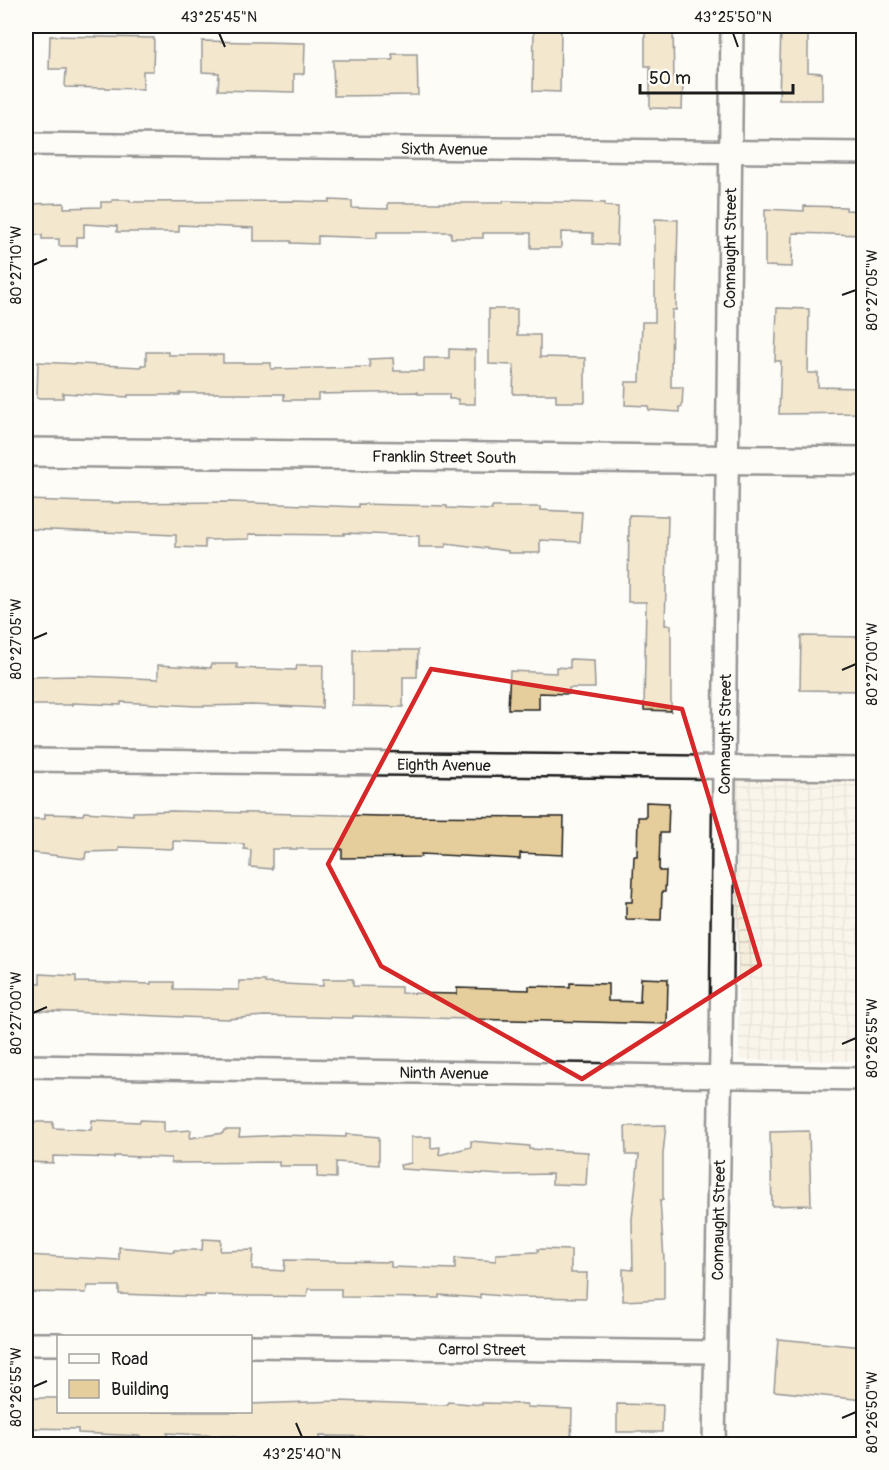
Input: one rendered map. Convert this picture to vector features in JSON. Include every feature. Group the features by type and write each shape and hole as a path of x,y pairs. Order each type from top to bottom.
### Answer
{"street":[{"name":"Connaught Street","path":"714,1444 732,26"},
{"name":"Sixth Avenue","path":"26,144 864,153"},
{"name":"Franklin Street South","path":"26,452 864,461"},
{"name":"Eighth Avenue","path":"26,760 864,769"},
{"name":"Ninth Avenue","path":"26,1066 864,1079"},
{"path":"26,1344 57,1344"},
{"name":"Carrol Street","path":"252,1346 715,1352"}],"highlighted area":[{"path":"431,669 682,709 760,965 582,1079 381,966 328,864"}],"shaded area":[{"path":"736,779 863,781 863,1061 739,1060"}],"building":[{"path":"534,26 561,26 560,92 533,91"},
{"path":"781,26 808,26 808,72 822,73 822,100 779,100"},
{"path":"645,27 673,27 674,83 683,83 682,109 650,108 650,66 645,66"},
{"path":"50,36 154,38 153,71 143,71 143,89 65,87 66,69 49,69"},
{"path":"202,41 305,43 304,74 294,74 294,92 218,90 219,73 202,72"},
{"path":"392,54 417,54 418,95 334,96 333,60 393,60"},
{"path":"112,200 130,200 130,202 329,202 329,200 352,201 352,208 388,209 388,203 503,203 503,201 605,203 605,206 618,207 617,245 593,244 593,233 561,232 561,248 531,248 531,233 483,233 483,238 451,238 451,232 377,232 377,238 318,236 318,244 254,241 254,228 179,225 179,232 117,232 117,226 84,224 84,237 77,237 77,246 59,246 59,239 42,239 42,235 26,234 26,204 64,203 64,208 101,207 101,202 112,202"},
{"path":"804,206 846,207 846,210 864,211 864,235 793,233 792,267 765,266 765,209 804,211"},
{"path":"655,219 678,220 676,310 672,310 671,387 683,387 682,407 679,407 679,412 649,410 648,406 625,405 626,382 640,382 642,322 655,322"},
{"path":"777,308 809,309 808,373 818,373 818,387 860,388 861,413 779,414 781,361 775,361"},
{"path":"489,309 517,309 517,335 540,335 540,357 585,358 585,402 556,402 556,394 513,394 514,365 489,364"},
{"path":"449,349 475,350 475,404 458,404 458,399 449,399 449,394 418,394 418,392 318,394 318,400 284,400 284,394 236,393 180,393 180,395 128,395 128,397 63,393 63,398 37,398 38,362 141,367 141,365 146,365 146,352 168,352 168,355 223,355 223,363 271,363 271,369 370,367 369,359 393,358 394,371 424,371 424,358 449,358"},
{"path":"26,500 120,503 230,502 358,507 358,504 447,506 447,508 492,510 492,507 540,507 540,510 582,512 580,542 540,540 540,553 508,553 508,551 446,543 446,547 419,547 419,536 344,533 344,535 249,534 249,539 205,540 205,548 176,547 176,535 26,529"},
{"path":"629,515 668,516 665,625 671,625 671,711 644,710 646,602 628,602"},
{"path":"801,636 864,637 864,691 800,690"},
{"path":"353,650 418,650 417,677 403,677 403,707 353,706"},
{"path":"570,659 594,660 595,688 569,688 569,694 539,693 539,709 508,709 510,671 556,673 556,667 570,668"},
{"path":"211,664 237,664 237,668 296,670 297,665 323,665 322,708 121,702 121,705 72,703 72,705 26,705 26,677 79,676 158,679 158,665 211,668"},
{"path":"646,802 669,803 668,833 660,833 659,871 666,871 665,892 662,892 661,920 626,919 626,902 632,902 638,817 646,817"},
{"path":"84,812 133,815 133,812 379,816 564,817 563,855 520,853 520,859 421,854 421,857 342,858 342,849 272,849 272,869 250,867 251,850 244,849 244,844 173,841 173,849 119,847 119,851 86,852 85,859 26,852 26,819 45,819 45,814 83,815"},
{"path":"40,974 76,976 76,982 151,984 151,982 174,982 174,989 239,990 239,981 323,986 323,979 353,979 353,986 401,987 401,993 457,994 457,988 529,990 529,986 570,987 570,983 608,984 608,1001 640,1002 641,978 668,979 667,1024 353,1016 353,1018 264,1016 227,1019 26,1010 26,983 40,983"},
{"path":"92,1120 164,1121 164,1132 191,1130 190,1138 223,1133 224,1130 240,1130 239,1137 282,1135 346,1137 346,1134 379,1137 379,1165 336,1162 336,1178 317,1177 318,1166 279,1166 279,1162 171,1163 171,1158 53,1156 53,1163 26,1162 27,1122 53,1122 53,1128 91,1130"},
{"path":"666,1125 663,1154 663,1200 660,1200 664,1299 623,1301 623,1269 633,1270 632,1219 639,1155 626,1155 625,1126"},
{"path":"809,1131 811,1205 772,1206 770,1132"},
{"path":"411,1137 431,1137 431,1148 440,1147 439,1155 471,1147 471,1141 529,1146 529,1149 588,1152 586,1185 552,1184 552,1174 502,1175 401,1169 400,1165 411,1163"},
{"path":"203,1239 221,1240 220,1251 253,1250 252,1269 284,1271 285,1260 391,1262 391,1267 455,1269 455,1258 496,1261 496,1254 538,1252 538,1249 571,1250 571,1273 587,1273 586,1298 480,1294 480,1298 439,1295 439,1298 341,1297 341,1289 308,1289 307,1297 205,1295 205,1297 119,1294 119,1286 88,1286 86,1293 26,1292 26,1255 119,1260 119,1247 174,1252 174,1250 202,1250"},
{"path":"778,1339 864,1347 864,1400 774,1391"},
{"path":"29,1398 57,1398 57,1413 252,1413 252,1404 339,1401 447,1405 448,1402 482,1405 482,1403 527,1404 527,1407 572,1409 571,1444 397,1444 396,1437 319,1436 319,1444 235,1444 235,1437 167,1433 167,1444 141,1444 140,1436 78,1433 78,1429 28,1428"},
{"path":"617,1404 663,1405 662,1432 617,1432"}]}
